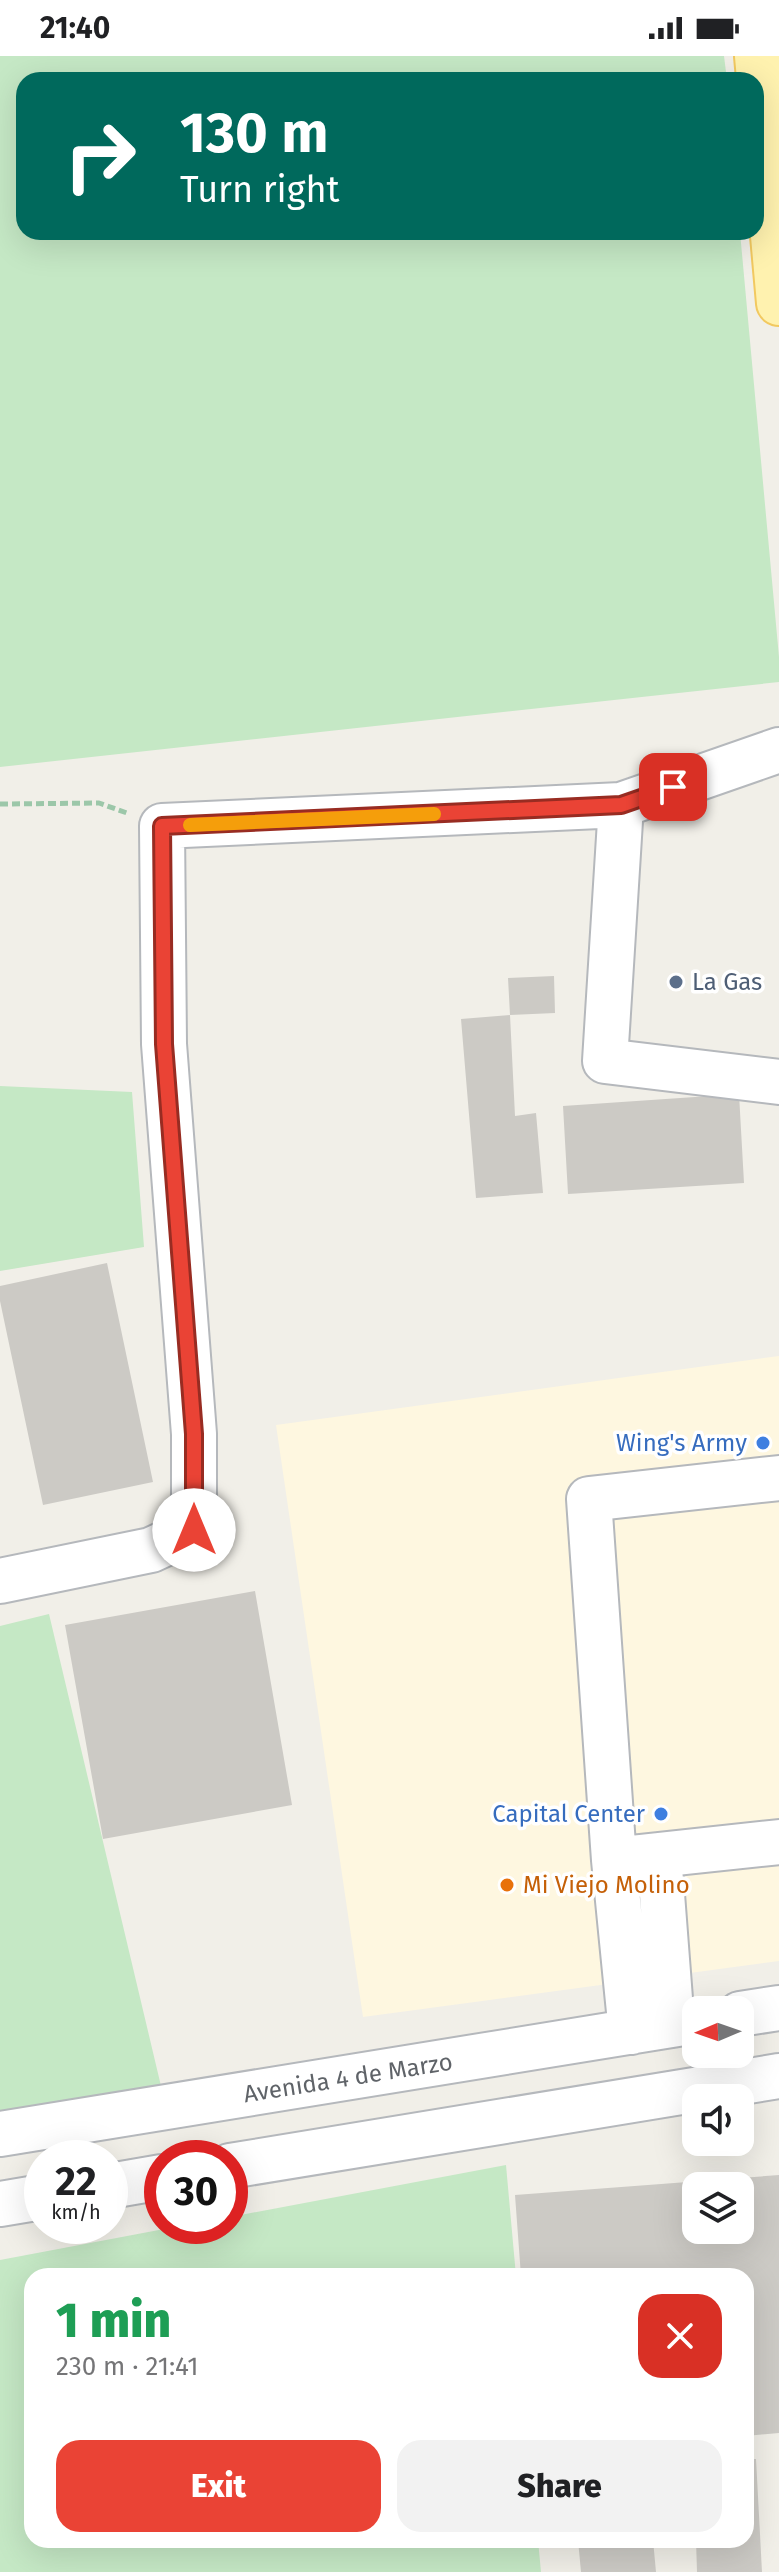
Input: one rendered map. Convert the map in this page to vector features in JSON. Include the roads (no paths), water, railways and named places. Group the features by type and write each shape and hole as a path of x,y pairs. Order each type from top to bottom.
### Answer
{"main road":[{"path":"764,135 779,303"}],"street":[{"path":"0,1581 151,1550 194,1530 194,1434 164,1044 162,826 621,805 779,750"},
{"path":"621,805 605,1061 779,1082"},
{"path":"667,2026 614,1860 589,1499 779,1478"},
{"path":"614,1860 779,1842"},
{"path":"659,1855 667,2026"},
{"path":"754,2012 779,2008"},
{"name":"Avenida 4 de Marzo","path":"0,2134 667,2026"},
{"path":"248,2163 779,2076"},
{"path":"0,2204 24,2200"}],"place":[{"name":"La Gas","path":"676,982"},
{"name":"Wing's Army","path":"763,1443"},
{"name":"Capital Center","path":"661,1814"},
{"name":"Mi Viejo Molino","path":"507,1885"}]}
